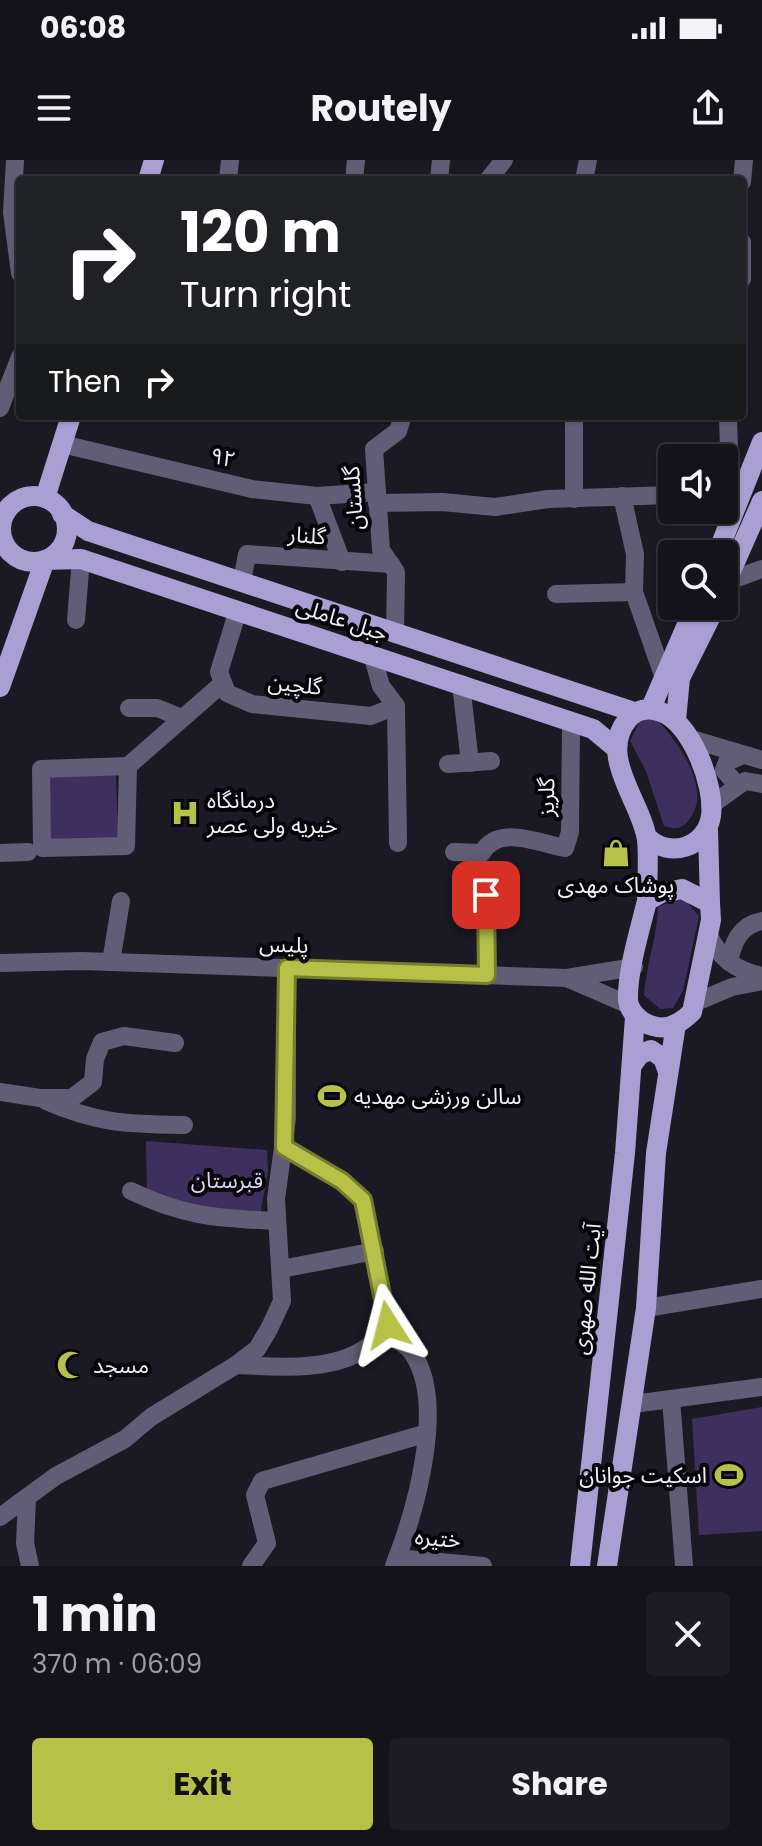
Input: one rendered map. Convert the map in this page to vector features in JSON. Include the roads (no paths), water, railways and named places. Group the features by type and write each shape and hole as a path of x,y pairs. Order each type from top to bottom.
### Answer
{"main road":[{"path":"45,498 70,420"},
{"path":"738,500 762,442"},
{"path":"35,496 45,498 62,514 66,536 55,555 45,560 23,560 2,551 1,527 8,502 35,496"},
{"path":"738,555 762,501"},
{"name":"جبل عاملی","path":"62,514 100,534 395,634 676,720"},
{"path":"85,560 88,542 100,534"},
{"path":"0,687 45,560"},
{"name":"جبل عاملی","path":"45,560 85,560 372,654 593,729 617,749"},
{"path":"689,620 664,678 642,710 621,727 617,749 623,776 647,837 666,850 682,850 708,830"},
{"path":"632,1011 652,1026 676,1024 692,1012 708,934 710,806 691,739 676,720 680,678 709,620"},
{"name":"آیت الله صهری","path":"580,1566 632,1065 634,967 647,901 647,837"},
{"path":"647,901 661,893 682,889 710,903"},
{"path":"607,1566 646,1308 656,1153 676,1024"},
{"path":"632,1065 640,1054 651,1050 663,1058 668,1072"}],"street":[{"path":"491,176 504,160"},
{"path":"10,172 16,230"},
{"path":"0,408 16,367"},
{"name":"گلستان","path":"395,634 396,572 381,550 374,449 398,431 402,420"},
{"path":"574,420 574,499"},
{"path":"728,420 728,444"},
{"name":"۹۲","path":"62,444 252,489 317,496 495,507 658,495"},
{"path":"317,496 342,562"},
{"path":"622,496 635,554 634,592 664,678"},
{"name":"گلنار","path":"242,582 247,554 391,564"},
{"path":"76,620 85,560"},
{"path":"738,579 762,569"},
{"path":"556,594 634,592"},
{"path":"128,766 126,846 42,848 41,769 128,766 223,683 219,672 238,610"},
{"path":"372,654 381,686 396,706 398,843"},
{"name":"گلچین","path":"223,683 227,693 252,704 371,716 396,706"},
{"path":"461,684 470,763"},
{"path":"129,708 157,708 182,718"},
{"name":"گلریز","path":"454,852 482,853 488,842 504,836 565,848 570,832 571,722"},
{"path":"691,739 762,760"},
{"path":"737,785 724,770 727,762 743,755"},
{"path":"448,764 491,761"},
{"path":"710,806 745,781 762,784"},
{"path":"0,853 28,852"},
{"path":"486,895 487,975"},
{"path":"111,962 121,901"},
{"path":"729,962 733,942 750,924 762,921"},
{"path":"708,934 717,951 739,971 762,979"},
{"name":"پلیس","path":"0,963 111,962 567,978"},
{"path":"567,978 634,967"},
{"path":"0,1517 56,1476 125,1439 151,1417 236,1365 257,1349 269,1329 282,1301 276,1199 284,1147 287,968"},
{"path":"567,978 632,1011"},
{"path":"694,1003 732,987 762,979"},
{"path":"0,1092 40,1098 72,1098 93,1082 95,1059 102,1042 124,1036 175,1043"},
{"path":"40,1098 83,1117 113,1124 184,1125"},
{"path":"236,1365 317,1366 354,1355 380,1339 388,1325 363,1200 342,1181 284,1147"},
{"path":"131,1191 169,1209 208,1217 276,1221"},
{"path":"281,1269 375,1251"},
{"path":"646,1308 762,1289"},
{"path":"384,1333 412,1352 421,1371 427,1407 416,1508 395,1562"},
{"path":"633,1404 762,1387"},
{"path":"671,1399 684,1566"},
{"path":"251,1566 267,1543 255,1495 262,1481 424,1434"},
{"path":"27,1499 25,1543 30,1566"},
{"name":"ختیره","path":"395,1562 483,1566"}],"place":[{"name":"درمانگاه خیریه ولی عصر","path":"185,813"},
{"name":"پوشاک مهدی","path":"616,853"},
{"name":"سالن ورزشی مهدیه","path":"332,1096"},
{"name":"مسجد","path":"71,1365"},
{"name":"اسکیت جوانان","path":"729,1475"}],"park label":[{"name":"قبرستان","path":"227,1180"}]}
